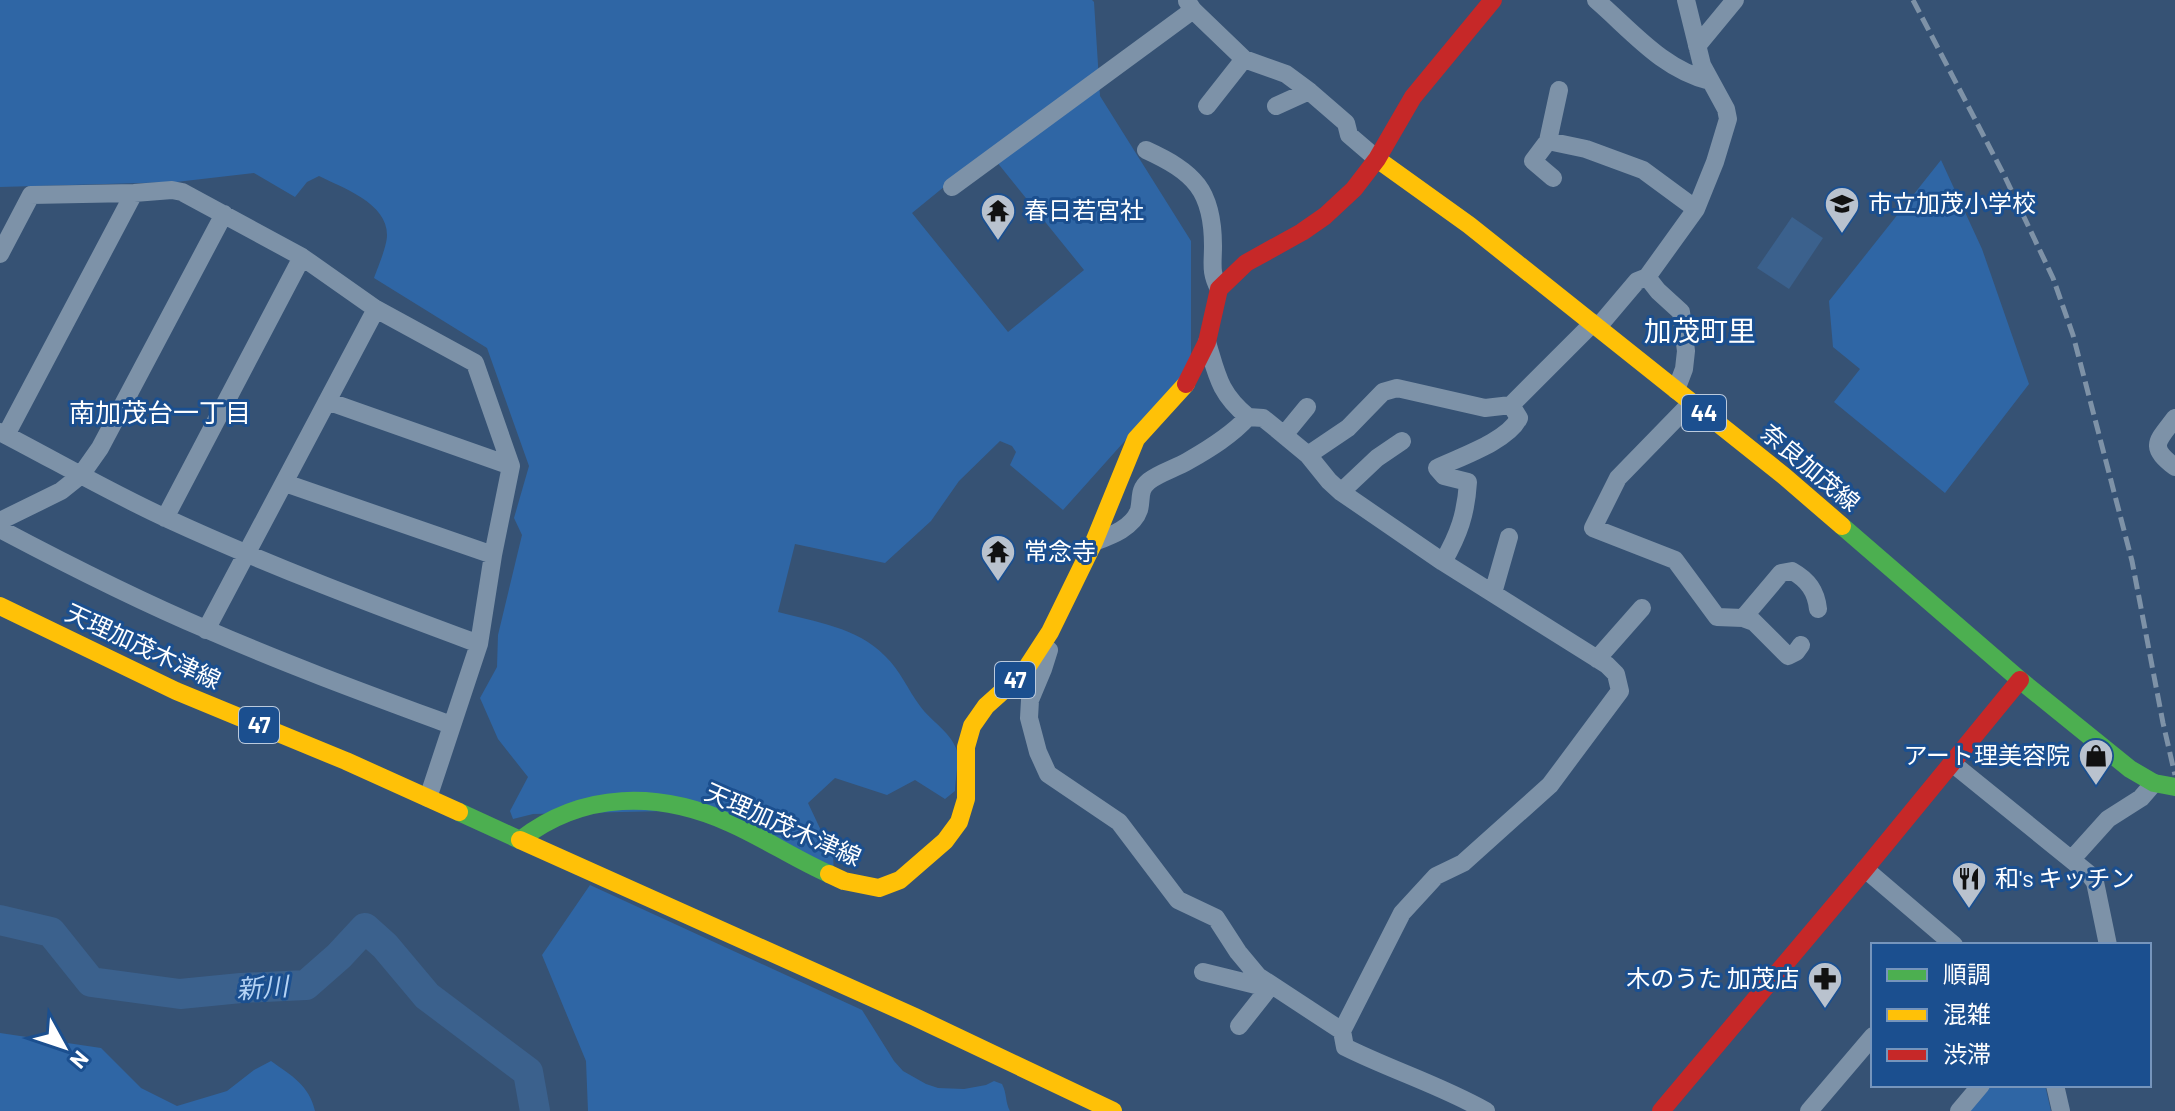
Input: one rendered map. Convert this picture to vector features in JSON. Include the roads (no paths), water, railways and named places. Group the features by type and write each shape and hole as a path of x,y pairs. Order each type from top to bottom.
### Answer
{"main road":[{"path":"1219,289 1246,263 1302,232 1354,189 1377,159 1413,97 1493,0"},
{"name":"奈良加茂線","path":"1377,159 1469,225 1784,476 2020,680 2130,769 2154,783 2175,787"},
{"name":"天理加茂木津線","path":"0,606 163,685 346,761 520,840 539,825 573,810 626,799 651,801 673,804 728,822 844,881 879,888 900,880 945,841 959,822 966,799 966,747 972,726 986,706 1024,672 1050,632 1094,542 1136,439 1189,380 1207,342 1219,289"},
{"path":"1670,1108 2020,680"},
{"path":"520,840 915,1017 1113,1111"}],"street":[{"path":"1596,0 1660,58 1694,77 1710,81"},
{"path":"1308,455 1348,428 1383,392 1397,388 1485,408 1511,405 1596,325 1637,281 1647,277 1696,209 1728,119 1726,109 1702,65 1686,0"},
{"path":"1697,46 1735,0"},
{"path":"952,187 1190,5 1244,59 1286,74 1309,91 1346,123 1349,135 1377,159"},
{"path":"1207,106 1244,59"},
{"path":"1553,178 1533,161 1548,141 1559,90"},
{"path":"1276,106 1309,91"},
{"path":"1548,141 1586,149 1643,170 1696,209"},
{"path":"1146,150 1173,163 1203,192 1211,218 1212,274 1219,289"},
{"path":"0,254 31,195 182,192 302,257 376,309 475,363 511,466 479,644 428,798"},
{"path":"134,193 3,434 165,518 246,554 479,644"},
{"path":"0,521 61,491 81,475 100,448 224,214"},
{"path":"165,518 302,257"},
{"path":"1647,277 1681,312 1686,351 1684,369 1676,390"},
{"path":"206,630 376,309"},
{"path":"1207,342 1218,381 1248,417 1263,418 1308,455 1341,492 1443,562 1607,665 1616,674 1620,691 1550,785 1463,863 1436,876 1402,913 1342,1031 1345,1047 1384,1066 1444,1088 1486,1111"},
{"path":"327,401 511,466"},
{"path":"1691,403 1618,478 1593,528 1675,560 1717,617 1743,618 1754,622 1788,656 1801,645"},
{"path":"1443,562 1457,536 1466,507 1468,482 1444,476 1437,468 1513,429 1519,418 1511,405"},
{"path":"1284,435 1307,407"},
{"path":"1094,542 1131,522 1139,509 1141,491 1149,481 1189,461 1240,426 1248,417"},
{"path":"2175,418 2159,439 2157,447 2160,455 2175,467"},
{"path":"1341,492 1377,458 1402,441"},
{"path":"285,483 493,555"},
{"path":"0,529 206,630 451,725"},
{"path":"1493,593 1509,537"},
{"path":"1743,618 1781,573 1792,571 1802,576 1816,595 1818,609"},
{"path":"1597,659 1642,608"},
{"path":"1050,632 1049,653 1030,700 1029,718 1038,752 1048,774 1119,822 1178,900 1216,918 1258,976 1342,1031"},
{"path":"1952,763 2089,874 2095,882 2108,943"},
{"path":"2072,859 2108,819 2141,798 2154,783"},
{"path":"1865,869 1949,943"},
{"path":"1203,972 1272,987"},
{"path":"1239,1026 1272,987"},
{"path":"1818,1108 1871,1039"},
{"path":"1959,1111 1979,1087"},
{"path":"2055,1087 2061,1111"}],"waterway":[{"name":"新川","path":"0,920 51,932 91,982 180,994 306,985 365,928 385,946 427,996 528,1072 535,1111"}],"railway":[{"path":"1913,0 2005,177 2053,278 2073,335 2132,561 2175,775"}],"place":[{"name":"市立加茂小学校","path":"1842,235"},
{"name":"春日若宮社","path":"998,242"},
{"name":"常念寺","path":"998,583"},
{"name":"アート理美容院","path":"2096,787"},
{"name":"和's キッチン","path":"1969,910"},
{"name":"木のうた 加茂店","path":"1825,1010"}],"district":[{"name":"加茂町里","path":"1700,331"},
{"name":"南加茂台一丁目","path":"160,413"}]}
